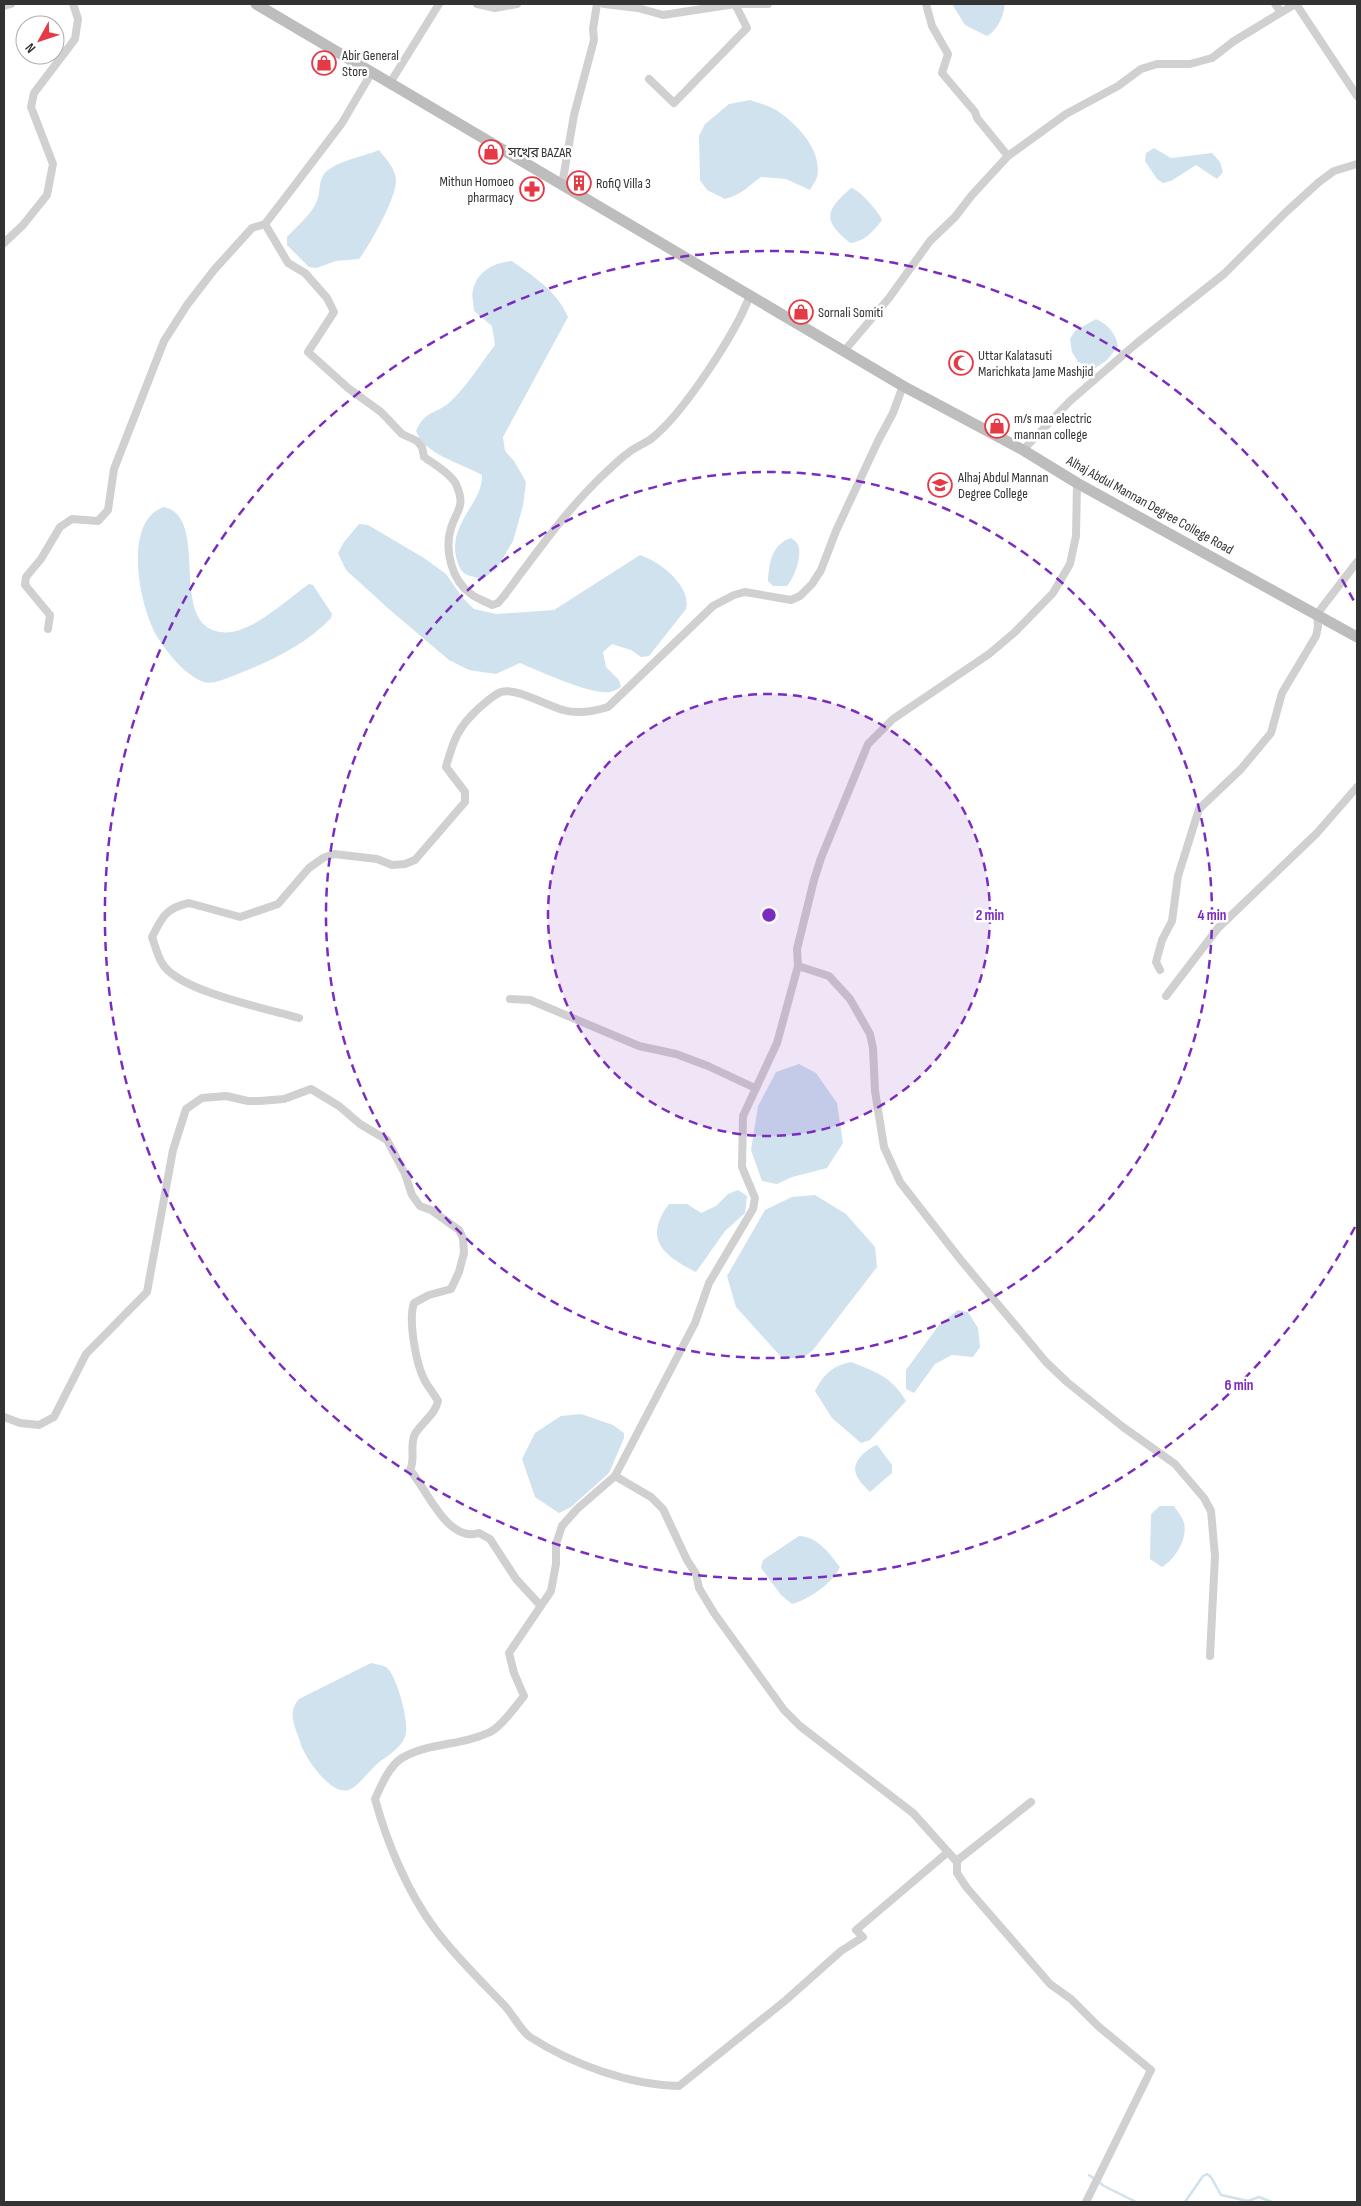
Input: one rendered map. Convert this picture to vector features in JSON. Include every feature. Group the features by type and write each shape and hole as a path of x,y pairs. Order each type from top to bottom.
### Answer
{"street":[{"path":"4,6 11,4"},
{"path":"4,243 24,224 47,195 53,164 31,107 34,93 75,40 78,19 73,4"},
{"name":"Alhaj Abdul Mannan Degree College Road","path":"256,4 845,350 903,386 1023,450 1077,483 1357,637"},
{"path":"390,83 439,4"},
{"path":"477,4 494,8 517,4"},
{"path":"562,184 574,115 594,40 593,29 596,4"},
{"path":"604,4 638,8 663,14 735,4 768,4"},
{"path":"649,79 674,102 747,28 735,4"},
{"path":"926,4 932,26 948,54 942,73 1008,156"},
{"path":"1274,4 1281,12"},
{"path":"845,350 889,298 930,241 955,217 972,195 1008,156 1066,114 1118,86 1141,69 1157,64 1190,64 1212,58 1234,41 1295,4 1357,96"},
{"path":"48,629 50,615 25,585 26,577 41,559 60,527 72,519 98,521 108,510 114,469 164,341 187,305 214,270 252,228 265,224 342,123 372,72"},
{"path":"1023,450 1070,401 1136,342 1224,274 1319,182 1334,172 1357,164"},
{"path":"265,224 288,263 305,273 327,298 334,312 308,352 348,388 380,412 402,434 417,441 422,447 424,457 455,483 461,509 451,528 448,548 451,567 460,583 470,594 492,605 504,596 557,528 599,480 628,453 651,438 674,416 744,312 750,295"},
{"path":"299,1018 200,989 167,970 162,963 152,937 163,915 181,904 189,903 240,917 262,910 278,904 310,868 324,858 334,854 377,859 392,865 405,864 416,860 464,802 465,792 446,767 456,734 469,717 486,702 501,692 511,692 564,711 596,711 608,707 713,606 734,595 745,592 791,600 800,596 812,584 821,570 836,531 893,413 903,386"},
{"path":"948,1852 856,1930 863,1937 841,1951 786,2000 679,2086 656,2086 581,2065 528,2036 514,2016 434,1929 406,1881 382,1827 375,1799 389,1773 401,1759 422,1750 457,1743 492,1731 524,1696 514,1672 510,1653 551,1591 556,1564 556,1544 562,1526 577,1509 615,1476 694,1323 709,1282 753,1209 755,1198 742,1167 743,1116 777,1043 798,966 797,949 819,865 868,744 893,719 996,649 1016,632 1053,592 1070,564 1076,536 1077,483"},
{"path":"1160,970 1156,962 1162,940 1172,921 1178,876 1198,809 1258,751 1271,733 1282,693 1316,636 1318,627 1317,614 1357,562"},
{"path":"1166,996 1218,928 1318,833 1357,787"},
{"path":"798,966 828,976 850,999 870,1034 884,1146 900,1182 912,1198 1046,1362 1066,1382 1123,1427 1175,1464 1204,1498 1211,1511 1215,1556 1210,1656"},
{"path":"510,999 530,1000 639,1046 676,1054 708,1066 755,1088"},
{"path":"4,1417 20,1423 39,1425 54,1417 86,1354 146,1292 173,1150 186,1109 202,1098 226,1096 248,1101 260,1101 284,1099 311,1089 339,1106 360,1124 387,1140 405,1174 412,1195 420,1206 431,1210 459,1230 463,1238 464,1253 459,1272 451,1289 429,1295 414,1303 410,1313 414,1342 424,1380 438,1401 434,1412 414,1435 414,1464 410,1470 419,1480 443,1518 465,1534 471,1536 479,1533 490,1539 516,1579 540,1605"},
{"path":"615,1476 651,1497 663,1509 687,1560 696,1574 699,1588 784,1710 800,1726 913,1813 956,1862 958,1873 968,1888 1050,1984 1071,1999 1098,2026 1151,2070 1086,2202"},
{"path":"956,1862 1031,1802"}],"water":[{"path":"952,4 1004,4 1004,8 997,26 987,36 965,25"},
{"path":"750,100 776,110 792,122 812,147 818,167 816,179 810,190 786,179 761,177 741,192 725,199 707,190 700,180 699,136 705,124 729,104"},
{"path":"1154,148 1171,158 1212,153 1220,162 1223,172 1217,179 1196,165 1171,181 1163,183 1157,179 1145,161 1146,153"},
{"path":"379,150 392,168 396,181 392,198 382,221 369,243 359,259 336,261 316,268 309,267 287,245 287,237 307,216 317,201 323,176 328,170 340,163"},
{"path":"851,188 868,201 882,220 876,228 860,241 850,243 835,228 830,216 836,203"},
{"path":"512,261 551,292 568,317 503,437 505,451 514,461 526,482 523,506 513,541 497,568 483,579 465,574 462,571 456,557 455,545 461,523 481,485 482,475 435,452 427,446 416,431 424,419 446,405 457,395 495,345 492,326 474,311 472,292 478,278 488,269 499,263"},
{"path":"1096,319 1110,330 1118,346 1107,360 1094,369 1078,362 1072,352 1070,339 1075,331"},
{"path":"164,507 178,515 185,530 191,592 196,610 204,625 220,632 240,630 268,615 309,584 313,585 332,614 331,618 310,637 273,659 211,683 197,679 184,670 158,638 145,608 141,588 138,547 142,529 151,516"},
{"path":"359,524 368,525 424,558 446,574 462,597 474,609 496,614 554,610 640,555 656,563 679,583 687,600 686,609 649,656 641,657 631,650 612,644 603,652 606,667 619,680 621,687 611,692 601,692 578,686 520,663 496,674 469,670 449,660 346,570 338,553 344,542"},
{"path":"791,538 797,542 799,548 799,559 795,572 787,586 773,586 768,581 773,555 780,545"},
{"path":"799,1064 816,1073 837,1103 843,1143 827,1168 792,1177 777,1184 762,1181 751,1150 758,1106 776,1072"},
{"path":"738,1190 747,1196 745,1213 725,1231 696,1272 674,1259 660,1245 657,1236 658,1227 661,1216 669,1204 687,1204 701,1213 716,1206 728,1194"},
{"path":"815,1195 846,1214 875,1247 877,1267 813,1350 803,1358 782,1358 736,1307 727,1276 765,1210 792,1197"},
{"path":"958,1310 968,1312 978,1328 980,1347 973,1357 952,1355 935,1364 914,1393 906,1389 906,1370 939,1325"},
{"path":"851,1362 889,1380 906,1401 870,1440 861,1443 832,1418 815,1391 829,1372 834,1368"},
{"path":"581,1414 613,1425 624,1433 624,1438 609,1473 571,1507 559,1513 535,1497 522,1459 535,1433 561,1416"},
{"path":"877,1445 892,1465 892,1473 870,1492 861,1483 855,1469 858,1459"},
{"path":"1160,1506 1174,1506 1184,1523 1185,1529 1182,1542 1176,1554 1162,1567 1150,1559 1151,1514"},
{"path":"799,1536 812,1539 827,1551 840,1567 826,1585 805,1599 792,1604 781,1595 761,1568 763,1560"},
{"path":"371,1663 386,1667 394,1679 403,1708 406,1726 405,1738 399,1747 376,1765 355,1787 344,1791 336,1788 321,1776 308,1759 293,1721 293,1710 299,1699"}],"waterway":[{"path":"1185,2202 1203,2176 1207,2174 1211,2177 1221,2195 1248,2201 1259,2197 1272,2202"},
{"path":"1089,2175 1104,2186 1136,2202"}],"place":[{"name":"Abir General Store","path":"324,63"},
{"name":"সখের BAZAR","path":"491,152"},
{"name":"RofiQ Villa 3","path":"579,183"},
{"name":"Mithun Homoeo pharmacy","path":"532,189"},
{"name":"Sornali Somiti","path":"801,312"},
{"name":"Uttar Kalatasuti Marichkata Jame Mashjid","path":"961,363"},
{"name":"m/s maa electric mannan college","path":"997,426"},
{"name":"Alhaj Abdul Mannan Degree College","path":"940,485"}]}
